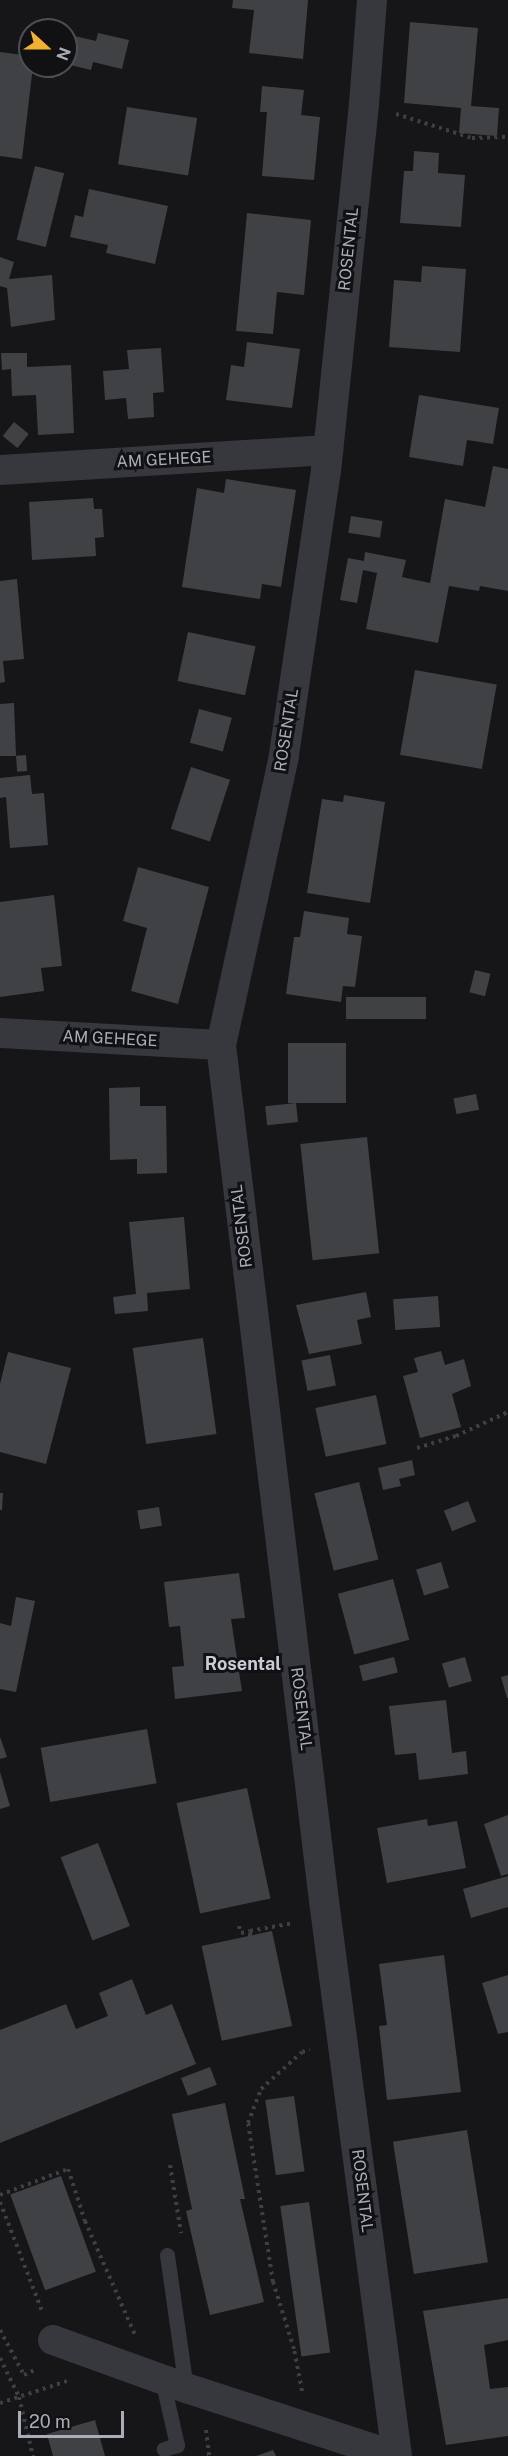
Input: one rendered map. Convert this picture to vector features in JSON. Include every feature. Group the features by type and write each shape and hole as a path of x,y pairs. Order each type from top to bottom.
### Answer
{"street":[{"name":"ROSENTAL","path":"372,0 364,104 328,450 284,756 221,1045 327,1918 396,2456"},
{"name":"AM GEHEGE","path":"0,470 328,450"},
{"name":"AM GEHEGE","path":"0,1033 221,1045"},
{"path":"53,2340 308,2428 338,2447 396,2456"}],"lane":[{"path":"164,2449 177,2445 167,2381 167,2255"}],"path":[{"path":"364,104 472,138 508,137"},
{"path":"417,1448 456,1436 508,1412"},
{"path":"239,1926 241,1933 250,1933 327,1918"},
{"path":"308,2428 294,2349 273,2282 248,2123 261,2089 302,2052 343,2042"},
{"path":"0,2195 68,2169 85,2220 167,2381"},
{"path":"0,2202 16,2242"},
{"path":"0,2358 19,2397 33,2456"},
{"path":"0,2403 69,2380"}],"building":[{"path":"233,0 308,0 303,59 249,53 254,10 232,8"},
{"path":"410,22 478,28 471,106 499,108 497,136 459,133 461,108 404,103"},
{"path":"98,33 129,40 122,69 93,62 91,70 78,67 78,37 96,41"},
{"path":"0,52 18,54 18,78 32,78 22,159 0,156"},
{"path":"262,86 304,90 301,115 320,117 314,180 262,176 267,112 260,112"},
{"path":"127,107 197,118 188,175 118,164"},
{"path":"414,151 439,153 438,173 465,175 461,227 400,223 404,171 413,171"},
{"path":"35,166 64,173 46,247 17,240"},
{"path":"89,189 168,206 155,264 106,253 108,245 70,237 75,215 83,217"},
{"path":"247,213 311,220 304,295 277,292 273,334 236,331"},
{"path":"0,257 14,262 9,279 52,275 55,320 11,327 7,288 0,286"},
{"path":"422,266 466,269 460,352 389,347 394,280 421,282"},
{"path":"247,342 300,349 292,408 226,400 231,365 244,367"},
{"path":"161,348 164,392 153,393 154,417 128,419 126,398 105,400 103,371 129,369 127,350"},
{"path":"1,353 27,353 27,367 71,365 74,433 38,435 36,395 12,396 11,369 2,370"},
{"path":"419,395 499,408 493,444 467,440 463,466 409,457"},
{"path":"14,422 29,434 17,448 3,436"},
{"path":"493,466 508,469 508,591 480,586 479,591 449,586 438,643 366,629 377,573 363,570 357,603 340,600 348,558 364,561 365,552 406,560 402,577 430,583 445,499 485,507"},
{"path":"226,479 296,490 281,587 262,584 260,599 182,587 197,488 224,493"},
{"path":"93,498 94,509 102,509 104,537 95,538 96,556 32,560 29,502"},
{"path":"351,516 383,521 380,538 348,533"},
{"path":"17,579 24,659 3,661 5,682 0,683 0,581"},
{"path":"188,632 255,646 245,695 178,681"},
{"path":"415,670 497,684 482,769 400,755"},
{"path":"14,703 16,756 0,756 0,704"},
{"path":"199,709 232,718 223,752 190,743"},
{"path":"26,755 27,771 17,772 16,756"},
{"path":"191,767 230,780 210,841 171,829"},
{"path":"30,775 32,794 44,793 48,845 10,848 6,797 0,798 0,778"},
{"path":"344,795 385,802 370,903 307,893 322,799 343,802"},
{"path":"138,867 209,887 178,1004 131,991 147,928 123,921"},
{"path":"54,895 62,966 41,968 44,991 0,997 0,902"},
{"path":"304,911 349,918 347,934 362,936 355,987 343,986 341,1002 286,994 294,937 300,937"},
{"path":"475,970 491,974 485,996 469,992"},
{"path":"346,997 426,997 426,1019 346,1019"},
{"path":"288,1043 346,1043 346,1103 288,1103"},
{"path":"140,1087 140,1106 166,1106 167,1173 137,1174 137,1159 110,1160 109,1088"},
{"path":"476,1094 479,1110 456,1114 453,1098"},
{"path":"296,1103 298,1122 267,1125 265,1106"},
{"path":"367,1137 379,1253 313,1260 300,1144"},
{"path":"184,1217 190,1289 147,1293 148,1311 115,1314 113,1297 136,1294 129,1222"},
{"path":"366,1292 371,1317 357,1320 362,1344 309,1354 296,1305"},
{"path":"438,1296 440,1327 395,1330 393,1299"},
{"path":"203,1338 216,1434 146,1444 133,1348"},
{"path":"441,1351 445,1365 464,1359 471,1386 452,1394 461,1427 420,1438 403,1376 418,1372 414,1358"},
{"path":"8,1352 71,1368 46,1464 0,1452 0,1384"},
{"path":"330,1355 336,1385 307,1391 302,1361"},
{"path":"376,1395 386,1444 326,1457 315,1408"},
{"path":"412,1460 415,1475 399,1479 401,1486 383,1490 378,1468"},
{"path":"359,1482 378,1560 334,1571 314,1493"},
{"path":"0,1493 3,1493 2,1510 0,1510"},
{"path":"468,1501 476,1521 452,1531 444,1511"},
{"path":"159,1507 162,1526 140,1529 137,1510"},
{"path":"441,1562 449,1588 424,1595 416,1570"},
{"path":"239,1573 245,1618 231,1619 242,1691 175,1699 172,1667 184,1666 180,1626 169,1627 164,1582"},
{"path":"393,1579 409,1640 354,1655 338,1594"},
{"path":"16,1597 35,1601 16,1692 0,1689 0,1623 11,1626"},
{"path":"394,1657 398,1673 363,1681 359,1666"},
{"path":"465,1657 472,1681 449,1688 442,1664"},
{"path":"508,1675 508,1698 507,1698 501,1677"},
{"path":"446,1700 452,1753 466,1751 468,1774 419,1780 416,1753 395,1755 389,1706"},
{"path":"147,1729 157,1783 50,1802 41,1748"},
{"path":"0,1737 7,1757 0,1759"},
{"path":"0,1772 10,1806 0,1809"},
{"path":"247,1788 270,1899 200,1914 177,1803"},
{"path":"508,1815 508,1874 501,1876 484,1824"},
{"path":"427,1819 428,1826 457,1821 466,1868 387,1883 377,1828"},
{"path":"98,1843 130,1926 93,1940 61,1857"},
{"path":"508,1876 508,1907 471,1918 463,1889"},
{"path":"272,1931 292,2026 222,2041 202,1946"},
{"path":"444,1955 461,2092 387,2100 379,2026 387,2025 379,1964"},
{"path":"508,1975 508,2032 498,2034 482,1983"},
{"path":"132,1979 146,2015 172,2004 196,2064 0,2143 0,2030 66,2004 76,2029 108,2016 99,1993"},
{"path":"210,2067 217,2085 188,2096 181,2078"},
{"path":"294,2096 305,2171 276,2175 265,2100"},
{"path":"225,2103 245,2199 240,2199 264,2302 210,2315 186,2211 192,2209 172,2114"},
{"path":"467,2130 488,2262 414,2274 393,2142"},
{"path":"61,2176 96,2272 45,2290 10,2194"},
{"path":"309,2202 330,2353 301,2357 280,2206"},
{"path":"508,2298 508,2340 484,2345 490,2389 508,2387 508,2436 446,2445 423,2311"},
{"path":"95,2420 105,2456 53,2456 47,2434"},
{"path":"273,2450 276,2456 256,2456"}],"district":[{"name":"Rosental","path":"243,1664"}]}
